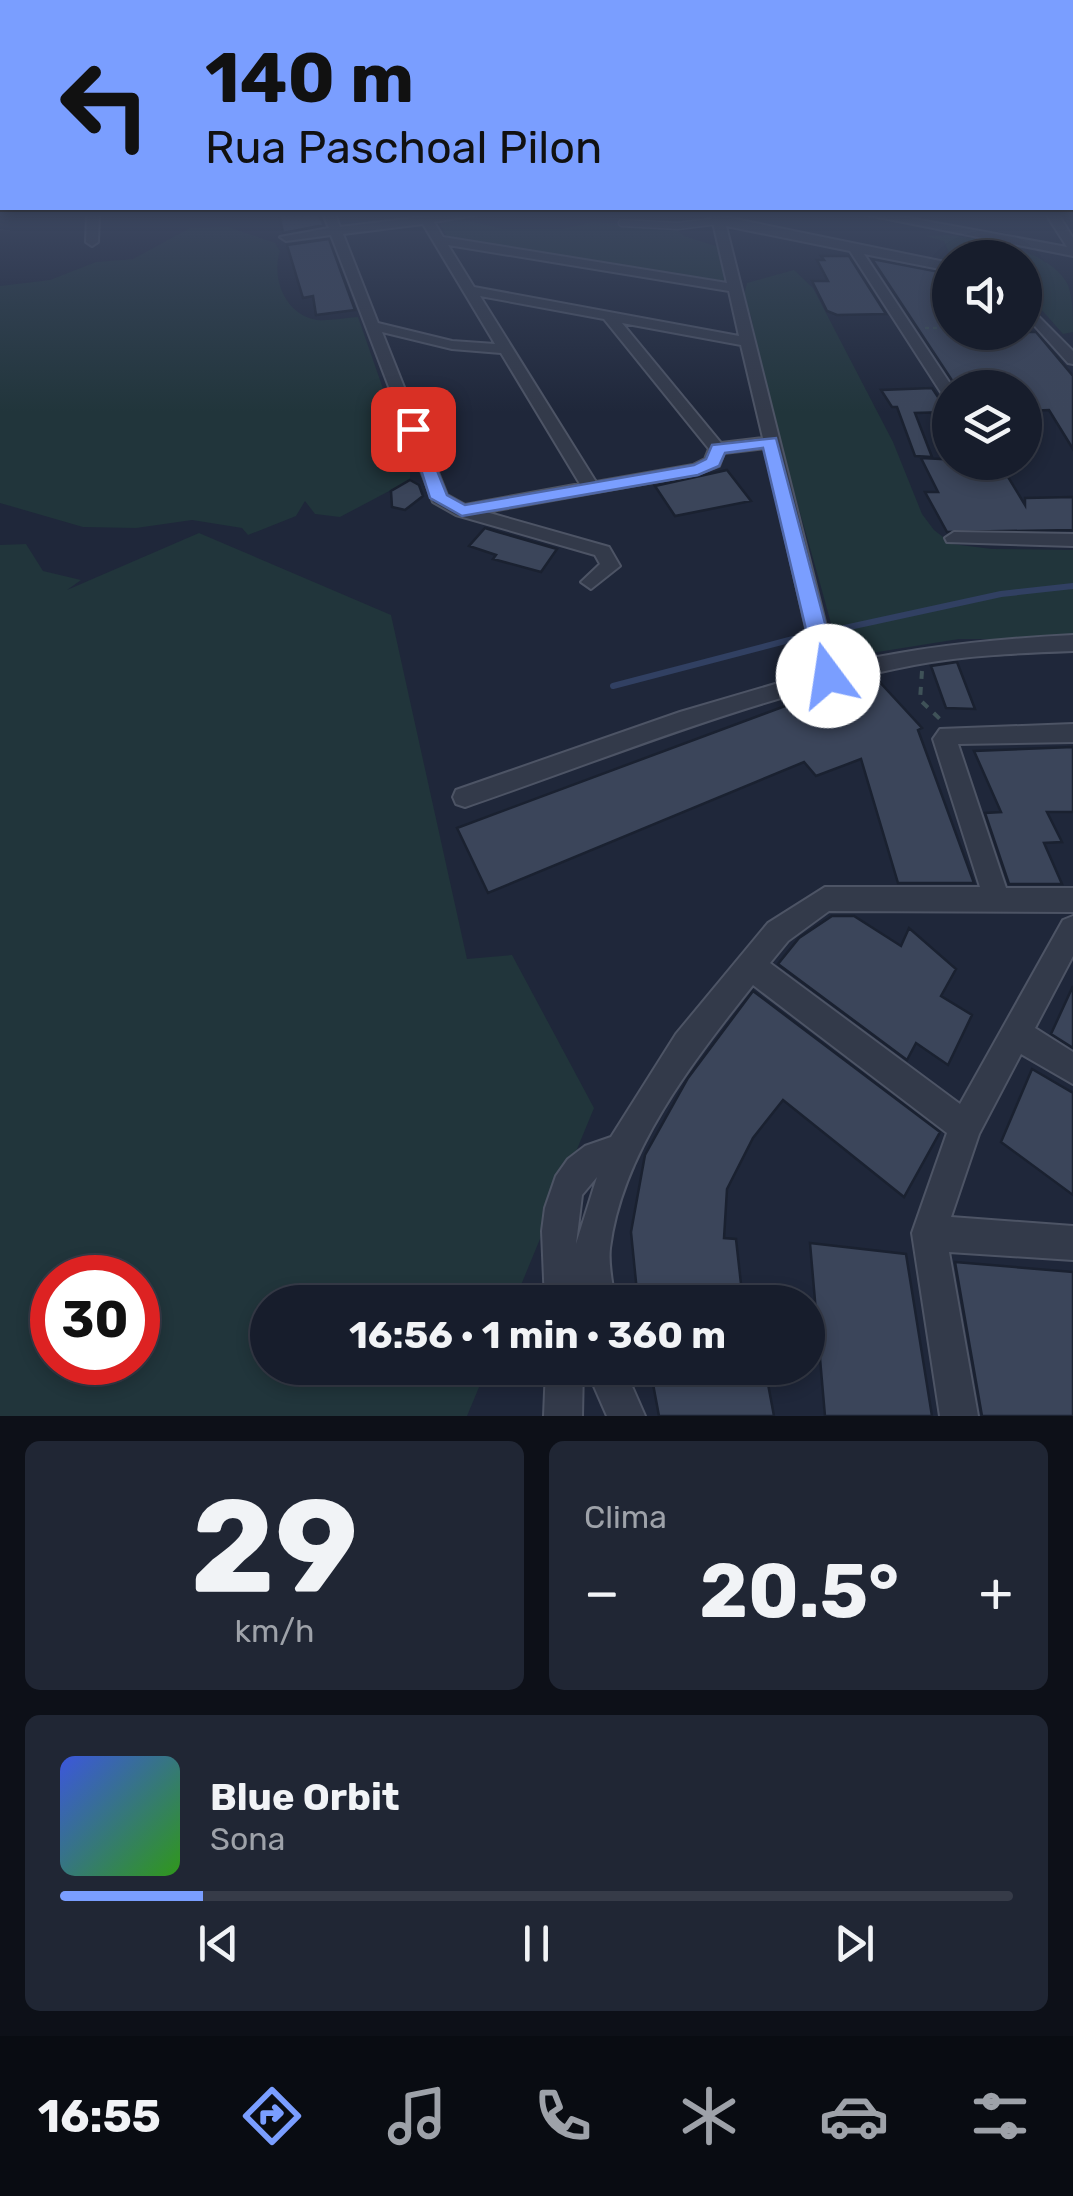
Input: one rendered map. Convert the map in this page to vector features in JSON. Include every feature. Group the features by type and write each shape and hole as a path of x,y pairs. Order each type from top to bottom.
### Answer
{"street":[{"path":"355,280 439,498 462,511 602,552 610,566 590,582"},
{"path":"464,280 590,487"},
{"path":"685,280 734,288"},
{"path":"732,280 828,676"},
{"path":"875,280 934,370"},
{"path":"470,290 746,342"},
{"path":"610,316 718,449"},
{"path":"374,326 452,345 506,348"},
{"path":"1042,326 1073,360"},
{"path":"718,449 770,442"},
{"path":"462,511 698,470 713,462 718,449"},
{"path":"954,538 1073,540"},
{"path":"465,797 828,676 926,653 1073,644"},
{"path":"996,898 943,743 952,735 1073,733"},
{"path":"595,1285 592,1250 621,1150 687,1045 778,932 825,899 1073,900"},
{"path":"959,1416 929,1233 965,1127 1073,928"},
{"path":"752,966 965,1127"},
{"path":"1015,1033 1073,1069"},
{"path":"562,1285 558,1235 569,1181 592,1154 621,1150"},
{"path":"929,1233 1073,1243"},
{"path":"564,1416 565,1385"},
{"path":"612,1385 626,1416"}],"path":[{"path":"906,328 932,328"},
{"path":"926,653 920,700 952,735"}],"shaded area":[{"path":"49,280 278,280 289,303 306,317 358,317 410,466 410,480 340,517 315,514 305,501 296,516 248,535 242,528 192,520 136,528 83,527 0,503 0,286"},
{"path":"805,280 813,288 893,442 922,514 934,530 952,544 992,549 1073,550 1073,639 959,639 840,658 781,445 751,316 743,299 747,283"},
{"path":"1042,280 1064,280 1068,285 1073,332 1063,334 1042,310"},
{"path":"199,533 391,615 467,959 512,955 594,1108 521,1285 250,1285 250,1385 480,1385 467,1416 0,1416 0,545 26,544 43,571 81,580 67,590"}],"building":[{"path":"298,280 344,280 355,310 316,315 313,296 303,298"},
{"path":"864,280 886,314 837,315 827,311 812,281"},
{"path":"886,280 932,280 932,350 1042,350 1042,339 1073,376 1073,449 1049,410 1042,410 1042,370 945,370"},
{"path":"932,388 932,412 915,413 932,457 915,456 897,407 892,407 881,390"},
{"path":"921,458 932,459 932,480"},
{"path":"727,470 751,501 675,516 655,486"},
{"path":"410,480 419,485 423,496 405,510 392,507 391,491"},
{"path":"932,480 1010,480 1025,505 1025,498 1073,497 1073,530 947,532 925,492 938,492"},
{"path":"485,528 557,549 541,572 493,559 496,555 469,546"},
{"path":"957,662 975,709 946,708 931,666"},
{"path":"875,677 922,728 918,730 974,883 898,883 861,759 816,776 804,762 488,893 457,828 828,690"},
{"path":"1073,747 1073,812 1047,812 1062,842 1044,843 1062,884 1009,884 985,813 1001,812 974,751"},
{"path":"832,916 854,916 901,946 909,928 956,969 941,996 972,1015 948,1065 916,1043 907,1060 778,964 799,938"},
{"path":"1073,986 1073,1048 1051,1034"},
{"path":"753,991 940,1132 904,1197 783,1100 753,1138 727,1189 724,1238 736,1239 741,1285 636,1285 631,1232 645,1155 688,1078"},
{"path":"1032,1069 1073,1093 1073,1195 1001,1142"},
{"path":"810,1243 906,1254 932,1416 825,1416 825,1285 814,1285"},
{"path":"955,1262 1073,1272 1073,1416 982,1416"},
{"path":"653,1385 768,1385 774,1416 659,1416"}],"waterway":[{"path":"840,629 1001,594 1073,586"},
{"path":"613,686 793,639"}],"route":[{"path":"413,429 439,498 462,511 698,470 713,462 718,449 770,442 828,676"}]}
